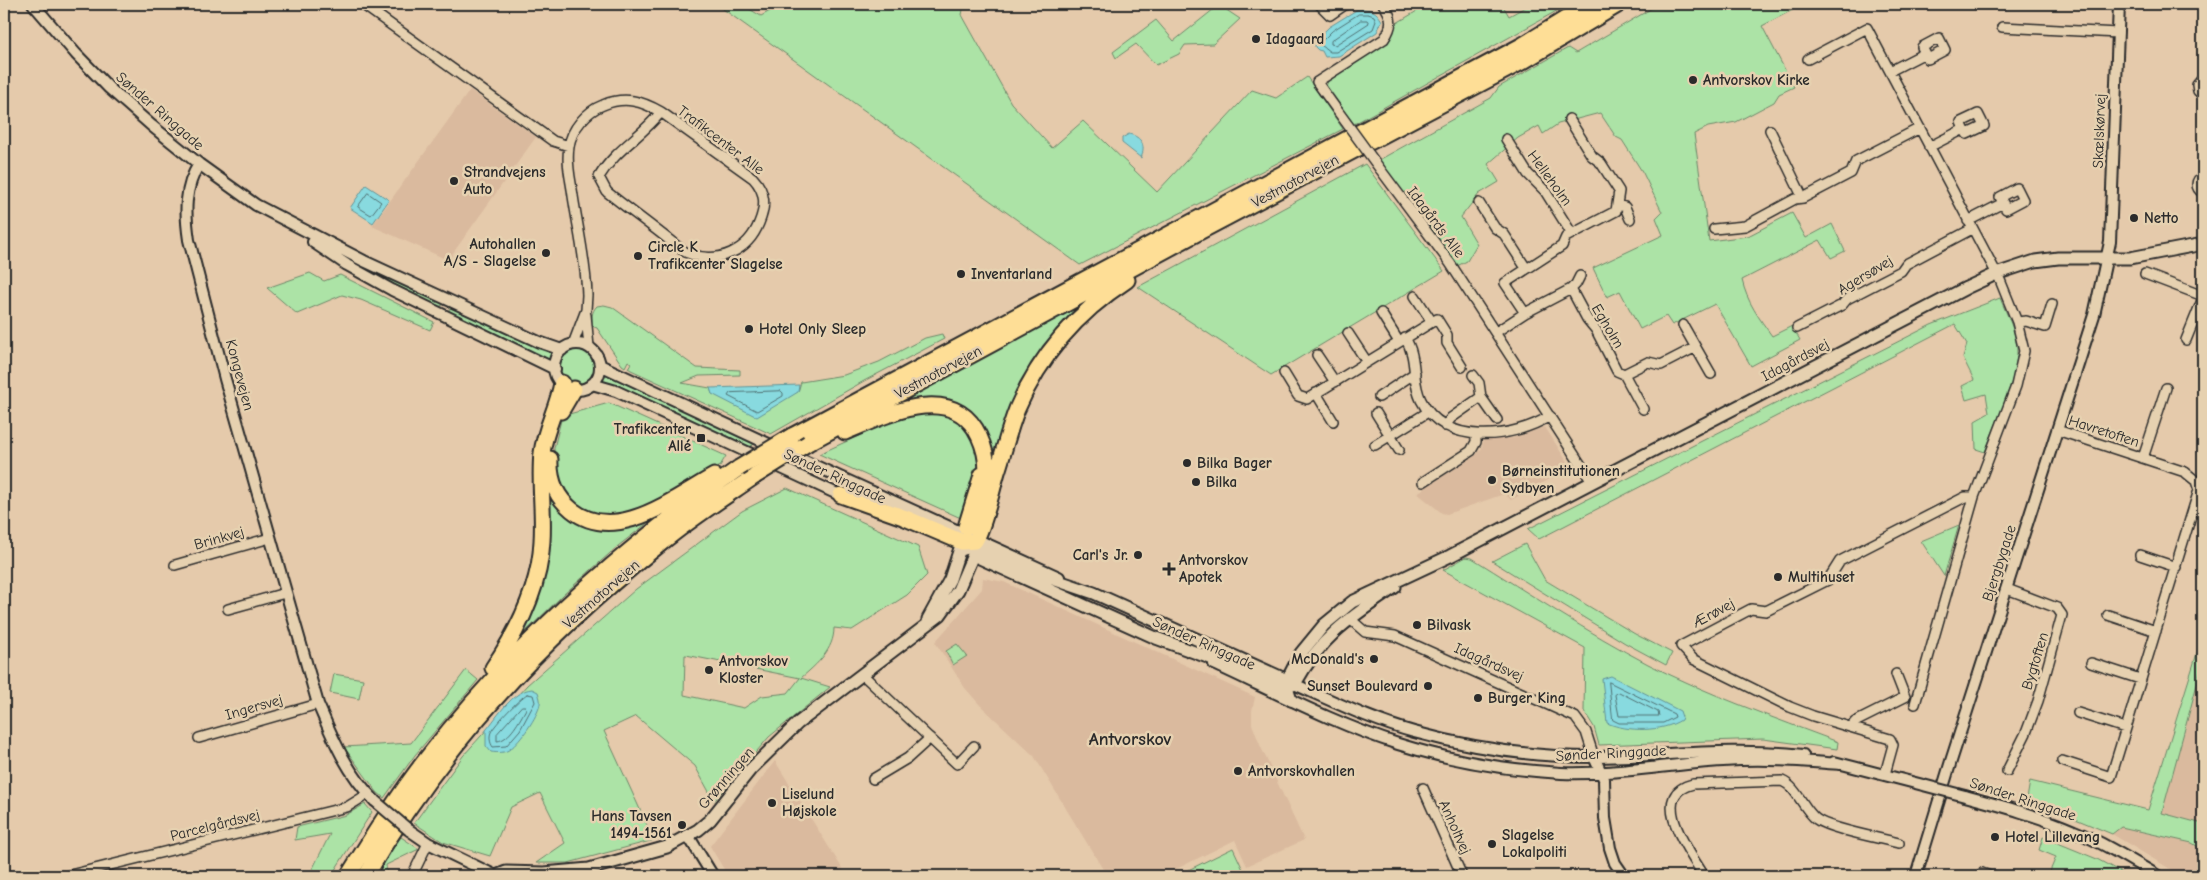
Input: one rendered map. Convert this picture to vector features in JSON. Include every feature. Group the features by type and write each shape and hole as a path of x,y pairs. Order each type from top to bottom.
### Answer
{"highway":[{"name":"Vestmotorvejen","path":"348,876 379,826 428,757 514,656 562,609 661,524 736,467 1523,45 1590,4"},
{"name":"Vestmotorvejen","path":"366,876 386,842 444,759 521,669 578,612 660,543 758,474 1201,231 1525,60 1619,4"},
{"path":"968,543 1017,410 1036,374 1059,339 1076,319 1095,302 1201,231"},
{"path":"564,381 562,408 552,438 549,466 554,488 562,501 585,518 605,523 626,522 736,467"},
{"path":"428,757 441,733 484,681 504,651 527,606 539,566 542,541 542,453 545,436 564,381"},
{"path":"811,445 893,412 918,406 936,405 954,410 967,419 977,431 984,446 988,472 968,543"},
{"path":"841,495 968,543"}],"main road":[{"name":"Idagårdsvej","path":"1290,684 1312,638 1340,610 1359,598 1450,556 1996,274 2026,264 2046,260 2138,257 2203,244"},
{"name":"Sønder Ringgade","path":"968,543 1041,575 1094,592 1290,684"},
{"name":"Sønder Ringgade","path":"968,543 1156,638"},
{"name":"Grønningen","path":"496,876 506,872 544,873 589,869 667,847 689,837 710,820 750,770 798,723 930,623 949,604 968,543"},
{"name":"Grønningen","path":"918,632 936,608 968,543"},
{"name":"Idagårdsvej","path":"1290,684 1322,644 1350,618 1421,570"},
{"path":"1156,638 1278,685 1290,684 1291,700"}],"street":[{"name":"Sønder Ringgade","path":"34,4 76,54 109,88 199,164 256,206 283,221 530,338 562,350"},
{"path":"362,4 552,141 569,146"},
{"path":"1319,4 1330,15 1346,4"},
{"name":"Idagårds Alle","path":"1383,4 1390,13 1392,21 1390,30 1384,39 1317,82 1450,263 1592,482"},
{"name":"Skælskørvej","path":"2108,259 2111,236 2118,4"},
{"path":"1808,59 1867,28 1996,274 2022,338 2023,361 2016,386 1974,497 1916,704"},
{"path":"2002,28 2118,33"},
{"path":"1890,71 1925,53"},
{"path":"2203,78 2197,86 2198,91 2203,95"},
{"name":"Trafikcenter Alle","path":"589,347 586,310 587,287 568,168 569,146 579,124 588,114 601,105 620,100 639,101 662,112 739,167 760,185 765,203 764,213 756,232 748,243 736,252 722,256 689,254 606,192 599,177 608,162 648,129 662,112"},
{"path":"1525,313 1505,282 1562,246 1566,237 1616,211 1619,191 1601,163 1592,156 1569,119"},
{"path":"1714,230 1745,226 1795,199 1803,198 1851,173 1856,161 1920,128"},
{"path":"1930,147 1964,129"},
{"path":"1770,130 1803,198"},
{"name":"Helleholm","path":"1506,139 1528,174 1545,191 1572,234"},
{"name":"Kongevejen","path":"199,164 193,173 187,193 186,206 191,246 225,379 318,704 336,747 350,770 372,797 409,830 428,843 496,876"},
{"path":"2203,176 2197,184 2199,190 2203,193"},
{"path":"1479,203 1495,228 1504,234 1526,268"},
{"name":"Agersøvej","path":"1797,328 1842,305 1847,299 1902,271 1906,264 2003,203"},
{"path":"1617,204 1624,207 1630,219"},
{"name":"Sønder Ringgade","path":"283,221 347,265 564,381"},
{"name":"Bjergbygade","path":"1916,876 2094,315 2108,259"},
{"path":"2145,274 2203,297 2186,340"},
{"path":"1496,332 1525,313 1570,289 1576,284 1580,276"},
{"name":"Egholm","path":"1570,289 1587,319 1596,330 1617,370 1624,374 1644,409"},
{"path":"1415,296 1432,322"},
{"path":"2017,322 2026,321 2045,327 2052,304"},
{"name":"Trafikcenter Alle","path":"573,344 586,310"},
{"path":"1381,313 1402,340 1411,346 1420,399 1428,412 1446,426 1476,434 1492,434 1522,429 1550,416"},
{"path":"1284,374 1302,398 1307,399 1437,319 1447,335 1447,343 1462,367"},
{"path":"1683,325 1694,348 1700,353 1711,374"},
{"path":"1348,333 1367,362"},
{"path":"573,344 589,347 597,355 600,365 598,376 586,388 564,381 556,358 562,350 573,344"},
{"path":"1624,374 1648,362 1661,365 1694,348"},
{"path":"1317,355 1335,382"},
{"name":"Sønder Ringgade","path":"600,365 968,543"},
{"path":"1379,397 1415,373"},
{"path":"1473,375 1478,384 1481,397 1497,420"},
{"name":"Sønder Ringgade","path":"592,384 616,391 841,495"},
{"name":"Havretoften","path":"2143,458 2166,388"},
{"path":"1316,393 1333,421"},
{"path":"1446,426 1450,418 1481,397"},
{"path":"1375,445 1428,412"},
{"path":"1376,413 1400,450"},
{"name":"Havretoften","path":"2057,430 2185,472 2193,478 2198,486 2199,495 2111,776 2062,761"},
{"path":"1423,482 1471,451 1476,442 1476,434"},
{"name":"Ærøvej","path":"1884,774 1893,745 1892,741 1790,707 1694,659 1682,646 1751,609 1766,611 1828,580 1840,561 1965,497 1974,497"},
{"name":"Brinkvej","path":"175,565 270,538"},
{"path":"2140,555 2176,567"},
{"name":"Bygtoften","path":"2006,589 2057,608 2062,616 2038,701 2026,733 2007,772"},
{"path":"228,608 285,593"},
{"path":"2108,615 2156,631"},
{"name":"Idagårdsvej","path":"1350,618 1365,632 1394,636 1576,717 1586,732 1594,757"},
{"name":"Sønder Ringgade","path":"1156,638 1291,700 1397,744 1455,759 1542,771 1601,772 1724,761 1774,759 1840,764"},
{"path":"2091,663 2140,679"},
{"path":"862,674 957,764 974,746"},
{"path":"1851,727 1855,722 1905,696 1896,674"},
{"name":"Sønder Ringgade","path":"1290,684 1367,716 1414,732 1497,750 1530,754 1594,757 1742,751 1809,756 1884,774 2022,812 2075,831 2111,848 2158,876"},
{"name":"Ingersvej","path":"199,738 318,704"},
{"path":"2078,713 2125,728"},
{"path":"873,779 908,758 930,738"},
{"path":"1594,757 1601,772 1605,791 1607,835 1620,875"},
{"path":"1704,876 1678,832 1672,816 1672,804 1676,794 1683,788 1693,784 1782,780 1789,784 1804,807 1821,823 1899,843"},
{"name":"Anholtvej","path":"1423,788 1462,876"},
{"name":"Parcelgårdsvej","path":"66,876 347,807 372,797"},
{"path":"689,837 713,876"},
{"path":"412,876 428,843"},
{"path":"1981,876 1982,873 1990,876"}],"shaded area":[{"name":"Strandvejens Auto","path":"470,90 536,137 448,260 372,226"},
{"name":"Børneinstitutionen Sydbyen","path":"1545,427 1571,468 1511,500 1506,495 1501,495 1447,514 1442,513 1417,493 1475,456 1482,448 1483,440 1513,438"},
{"path":"983,578 1004,582 1255,697 1252,724 1304,840 1247,866 1235,840 1162,876 1107,876 1034,756 980,705 965,688 935,642 982,589"},
{"path":"2203,662 2203,824 2161,813"},
{"name":"Liselund Højskole","path":"775,761 847,876 728,876 710,846"},
{"path":"2121,827 2192,843 2203,850 2203,876 2182,876 2112,834"}],"green space":[{"path":"716,4 741,4 761,16 783,4 964,4 962,15 1011,103 1052,148 1083,121 1157,192 1252,90 1276,98 1307,77 1343,129 1080,265"},
{"path":"1429,4 1502,4 1509,16 1531,4 1569,4 1354,124 1326,86 1329,79 1378,47 1393,31 1395,24"},
{"path":"1659,4 1804,4 1762,26 1794,87 1779,94 1774,102 1736,122 1708,127 1694,134 1709,241 1748,236 1792,213 1806,238 1832,224 1845,251 1831,258 1820,240 1742,280 1750,303 1772,336 1792,326 1800,340 1751,366 1715,304 1672,325 1666,316 1640,329 1620,291 1607,297 1593,268 1663,235 1656,218 1662,212 1643,173 1622,140 1616,137 1600,113 1558,124 1543,134 1539,126 1518,138 1488,164 1499,182 1479,194 1461,217 1477,244 1467,261 1457,266 1379,160 1491,98 1499,87 1568,48 1576,53"},
{"path":"1219,5 1240,19 1213,44 1185,45 1179,54 1156,65 1136,44 1116,58 1113,52 1156,20 1174,41"},
{"path":"1365,164 1444,271 1271,375 1138,287"},
{"path":"338,256 442,302 444,304 438,308"},
{"path":"310,273 324,281 340,275 434,322 430,330 361,300 342,295 297,314 267,288"},
{"path":"2000,298 2014,332 2017,346 2016,364 2009,390 1985,452 1976,449 1975,421 1989,413 1986,394 1966,400 1962,386 1974,380 1963,358 1967,344 1955,324 1539,539 1528,529 1931,325"},
{"path":"1086,302 1062,325 990,480 959,408 880,413"},
{"path":"452,306 555,352 551,362 449,314 448,311"},
{"path":"597,306 612,307 697,368 740,370 740,375 699,376 682,383 710,388 712,394 798,392 801,382 844,375 879,362 925,338 942,334 944,339 864,381 771,434 631,370 628,368 631,363 628,361 625,367 622,365 597,328 592,326 594,311"},
{"path":"577,350 589,355 594,367 589,379 577,384 565,379 560,367 565,355"},
{"path":"605,371 756,443 749,447 601,382"},
{"path":"609,403 726,456 720,466 709,474 644,510 604,519 573,505 554,472 554,448 562,416"},
{"path":"925,411 955,418 967,429 976,444 981,461 980,474 963,519 819,454 902,416"},
{"path":"546,480 572,516 654,518 618,546 563,595 512,645 524,623"},
{"path":"787,488 918,547 927,575 907,595 852,630 834,628 828,650 801,678 830,687 769,737 714,801 695,766 636,716 604,731 654,840 568,863 536,863 565,843 540,793 511,807 490,856 443,842 414,823 463,756 527,685 636,589 742,511","holes":["685,655 800,678 788,693 762,696 744,708 684,695"]},
{"path":"1959,525 1944,576 1921,541"},
{"path":"1525,544 1545,580 1635,634 1672,653 1666,665 1625,643 1492,561"},
{"path":"1466,557 1472,558 1581,626 1648,664 1718,696 1838,742 1837,749 1763,739 1599,745 1594,727 1584,711 1585,648 1443,570"},
{"path":"2203,634 2203,662 2162,813 2203,824 2203,850 2192,843 2121,827 2112,834 2027,799 2030,781 2148,810"},
{"path":"957,644 967,656 953,665 946,651"},
{"path":"466,670 478,680 415,755 384,798 377,792 344,747 411,743"},
{"path":"334,674 363,679 359,699 330,693"},
{"path":"365,804 372,812 331,876 309,876 330,834 295,840 297,827 346,815"},
{"path":"401,837 419,849 386,865 387,876 376,876 386,858"},
{"path":"2043,837 2097,859 2128,876 2048,876 2056,857 2039,850"},
{"path":"1233,848 1246,876 1176,876"}],"water":[{"path":"1358,9 1370,10 1378,14 1382,21 1377,32 1339,56 1325,57 1322,51 1315,47 1315,41 1329,27"},
{"path":"1129,134 1137,137 1142,143 1141,158 1122,143 1122,138"},
{"path":"366,185 389,200 373,223 350,208"},
{"path":"799,385 798,392 757,417 712,394 710,388"},
{"path":"1611,676 1680,711 1681,720 1655,729 1625,728 1607,723 1602,679"},
{"path":"532,689 538,692 540,702 539,709 528,728 519,741 508,750 491,752 486,746 486,730 512,699 518,694"}],"place":[{"name":"Idagaard","path":"1256,39"},
{"name":"Antvorskov Kirke","path":"1693,80"},
{"name":"Strandvejens Auto","path":"454,181"},
{"name":"Netto","path":"2134,218"},
{"name":"Autohallen A/S - Slagelse","path":"546,253"},
{"name":"Circle K Trafikcenter Slagelse","path":"638,256"},
{"name":"Inventarland","path":"961,274"},
{"name":"Hotel Only Sleep","path":"749,329"},
{"name":"Trafikcenter Allé","path":"701,438"},
{"name":"Bilka Bager","path":"1187,463"},
{"name":"Børneinstitutionen Sydbyen","path":"1492,480"},
{"name":"Bilka","path":"1196,482"},
{"name":"Carl's Jr.","path":"1138,555"},
{"name":"Antvorskov Apotek","path":"1169,569"},
{"name":"Multihuset","path":"1778,577"},
{"name":"Bilvask","path":"1417,625"},
{"name":"McDonald's","path":"1374,659"},
{"name":"Antvorskov Kloster","path":"709,670"},
{"name":"Sunset Boulevard","path":"1428,686"},
{"name":"Burger King","path":"1478,698"},
{"name":"Antvorskovhallen","path":"1238,771"},
{"name":"Liselund Højskole","path":"772,803"},
{"name":"Hans Tavsen 1494-1561","path":"682,825"},
{"name":"Hotel Lillevang","path":"1995,837"},
{"name":"Slagelse Lokalpoliti","path":"1492,844"}],"district":[{"name":"Antvorskov","path":"1130,739"}]}
